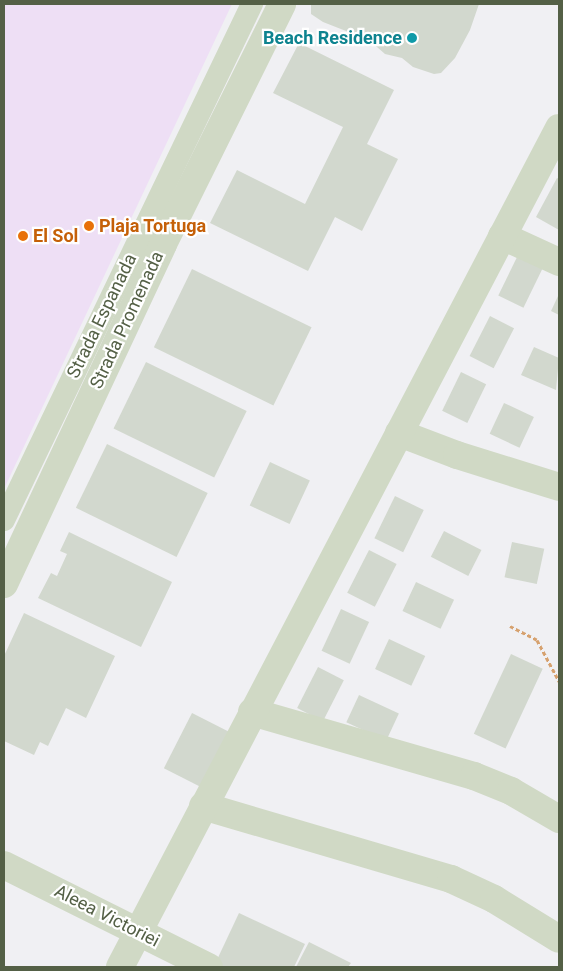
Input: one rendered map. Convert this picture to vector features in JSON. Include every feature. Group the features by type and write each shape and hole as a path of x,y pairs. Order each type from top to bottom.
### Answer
{"street":[{"name":"Strada Espanada","path":"4,520 252,4"},
{"name":"Strada Promenada","path":"4,584 163,244 282,4"},
{"path":"120,967 502,236 551,162 559,128"},
{"path":"502,236 559,262"},
{"path":"399,433 457,455 559,487"},
{"path":"252,712 474,776 511,791 559,819"},
{"path":"203,806 451,879 494,899 559,939"},
{"name":"Aleea Victoriei","path":"4,865 209,967"}],"path":[{"path":"510,626 537,640 559,681"}],"sand":[{"path":"4,4 232,4 4,489"}],"building":[{"name":"Beach Residence","path":"311,4 479,4 470,30 455,58 441,73 434,74 413,67 402,58 385,54 369,40 323,22 311,14"},
{"path":"299,43 394,90 367,144 398,159 362,231 335,217 308,271 210,223 237,170 305,204 343,127 273,93"},
{"path":"557,178 559,179 559,230 536,217"},
{"path":"518,255 543,267 523,308 498,295"},
{"path":"192,269 312,327 273,405 154,347"},
{"path":"559,294 559,315 551,311"},
{"path":"490,316 514,328 494,368 470,356"},
{"path":"534,347 559,358 556,390 521,375"},
{"path":"146,362 247,411 214,478 114,429"},
{"path":"461,372 486,384 467,423 442,411"},
{"path":"504,403 534,417 520,448 490,434"},
{"path":"107,444 208,493 177,557 76,508"},
{"path":"270,462 310,481 290,524 250,506"},
{"path":"395,496 424,510 403,552 374,538"},
{"path":"444,531 481,550 468,576 431,557"},
{"path":"69,532 172,582 141,647 38,598 51,573 57,576 67,554 60,551"},
{"path":"512,542 544,549 537,584 505,577"},
{"path":"369,550 397,564 375,607 347,593"},
{"path":"416,582 454,600 441,629 402,611"},
{"path":"341,609 369,622 350,664 322,651"},
{"path":"24,613 115,656 86,718 66,708 48,746 40,742 34,755 4,741 4,656"},
{"path":"389,639 425,656 411,686 375,669"},
{"path":"511,654 543,669 506,749 474,734"},
{"path":"318,667 344,680 323,721 297,708"},
{"path":"359,695 399,714 386,741 346,722"},
{"path":"192,713 234,734 206,790 164,768"},
{"path":"239,913 305,944 294,967 221,967 215,964"},
{"path":"309,942 351,963 348,967 296,967"}],"place":[{"name":"Beach Residence","path":"412,38"},
{"name":"Plaja Tortuga","path":"89,226"},
{"name":"El Sol","path":"23,236"}]}
